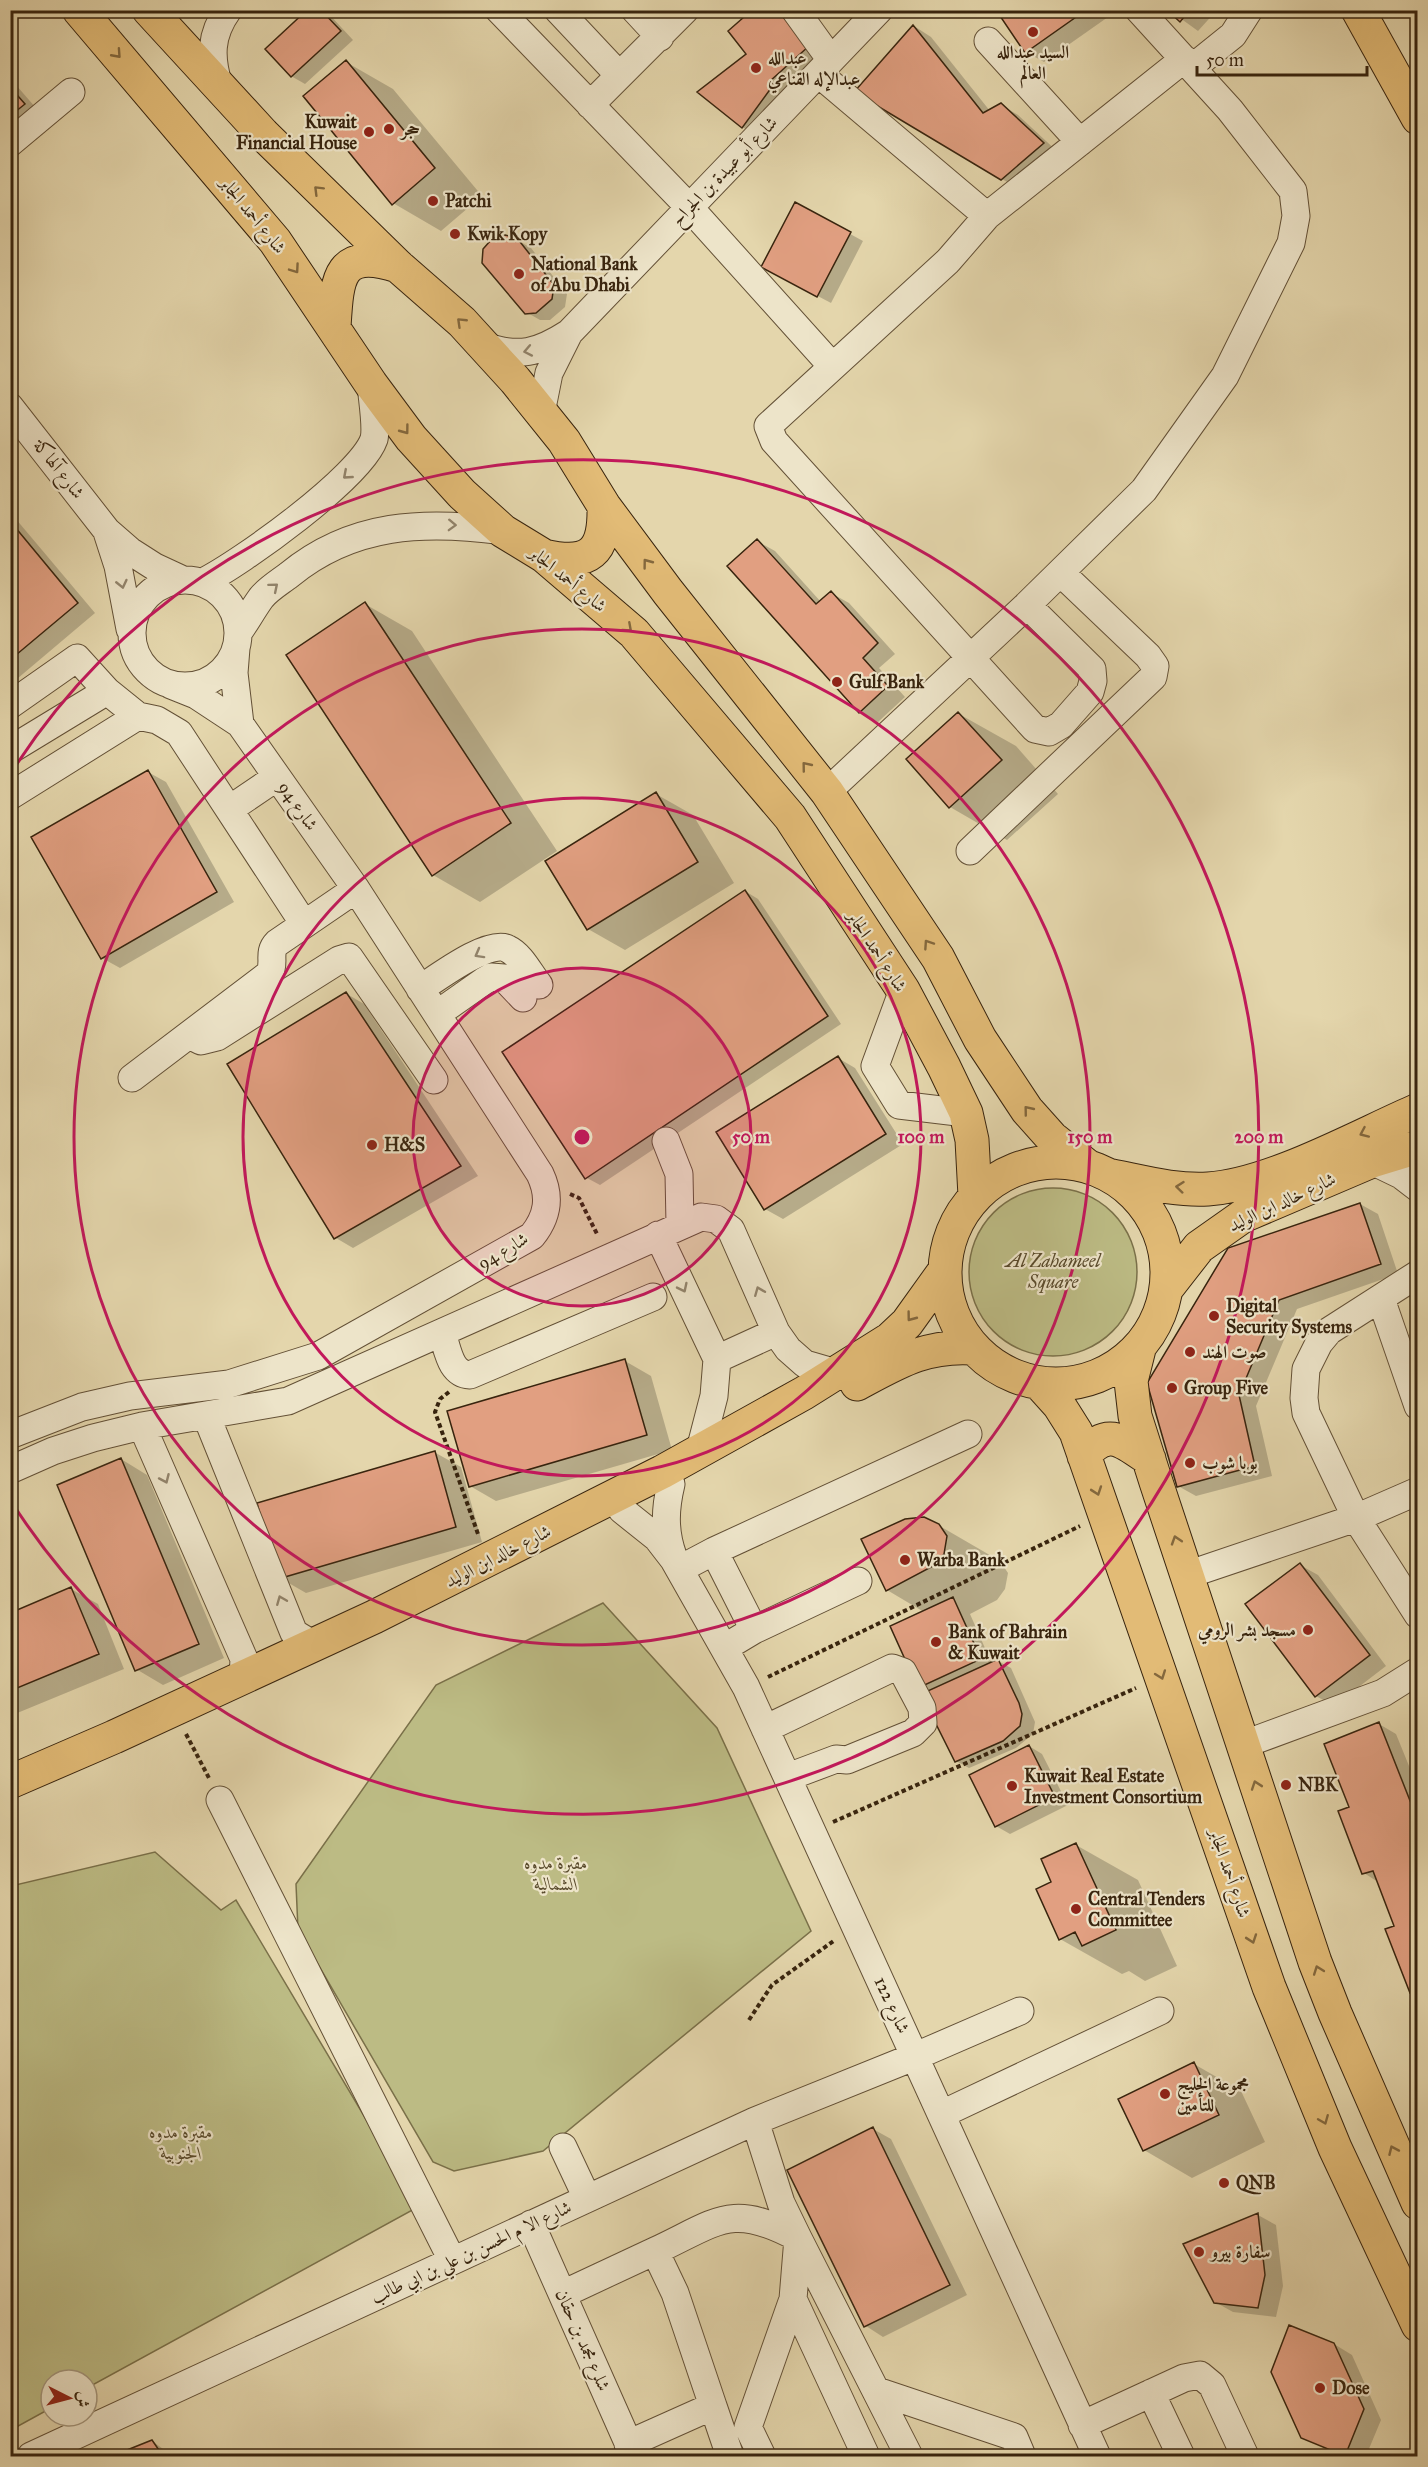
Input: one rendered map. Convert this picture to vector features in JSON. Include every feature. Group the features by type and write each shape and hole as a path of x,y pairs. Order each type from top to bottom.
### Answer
{"main road":[{"name":"شارع أحمد الجابر","path":"78,10 275,241 371,384 411,438 462,494 502,531 544,556 634,633 790,817 903,990 944,1067 966,1113 972,1140 975,1196"},
{"path":"149,10 279,151 398,266 462,322 541,412 564,441 604,506 668,592 827,792 938,958 980,1039 1027,1110 1052,1138 1133,1192 1144,1206 1162,1236 1167,1262 1167,1288 1152,1331 1139,1349 1123,1363 1104,1375 1063,1385 1041,1385 1004,1372 973,1348 952,1312 946,1287 945,1270"},
{"path":"1358,10 1418,118"},
{"path":"334,327 340,278 348,266 364,259 398,266"},
{"path":"544,556 579,560 595,552 603,539 604,506"},
{"path":"944,1067 962,1069 971,1064 980,1048 980,1039"},
{"name":"شارع خالد ابن الوليد","path":"10,1782 243,1678 446,1582 700,1450 836,1373 899,1331 945,1270 949,1243 960,1218 975,1196 994,1180 1015,1169 1038,1163 1062,1161 1182,1188 1207,1189 1238,1185 1272,1174 1418,1110"},
{"name":"شارع خالد ابن الوليد","path":"1167,1288 1198,1247 1243,1216 1372,1161 1418,1147"},
{"name":"شارع خالد ابن الوليد","path":"10,1801 349,1651 622,1510 914,1354 949,1346 973,1348"},
{"path":"1139,1349 1131,1382 1135,1416 1149,1459 1242,1744 1335,2013 1418,2204"},
{"name":"شارع أحمد الجابر","path":"1041,1385 1059,1405 1076,1432 1269,1987 1335,2148 1418,2325"},
{"path":"1084,1456 1095,1442 1107,1438 1125,1443 1149,1459"}],"street":[{"path":"219,86 212,66 212,44 218,24 228,10"},
{"path":"499,10 689,207 832,366"},
{"path":"558,10 619,75"},
{"path":"635,10 660,37"},
{"path":"590,105 685,10"},
{"path":"795,10 825,67 987,216"},
{"name":"شارع أبو عبيدة بن الجراح","path":"484,346 506,354 530,352 552,344 569,333 879,10"},
{"path":"827,792 1061,573 1144,490 1226,376 1291,243 1296,216 1293,191 1243,126 1139,10"},
{"path":"1027,605 1092,669 1094,681 1090,692 1061,725 1049,732 1035,729 774,441 768,426 948,261 987,216 1080,142 1188,63 1233,35 1249,10"},
{"path":"988,41 1080,142"},
{"path":"10,143 71,92"},
{"name":"شارع أبو عبيدة بن الجراح","path":"541,412 549,373 569,333"},
{"path":"371,384 374,438 358,466 246,557 193,581 169,582 145,598 137,610 131,638 140,662 149,672 171,685 192,686 211,679 227,666 237,640 262,597 304,562 336,543 366,533 423,525 456,525 502,531"},
{"name":"شارع آلهاكة","path":"10,407 107,531 147,562 193,581"},
{"name":"شارع آلهاكة","path":"107,531 127,602 131,638"},
{"path":"970,851 1153,676 1155,666 1148,656 1061,573"},
{"path":"193,581 225,597 237,620 237,640"},
{"name":"شارع 94","path":"237,640 234,673 240,724"},
{"path":"10,705 77,658 107,691 138,716 157,720 179,733 304,924"},
{"name":"شارع 94","path":"10,1435 82,1407 130,1396 230,1384 318,1356 531,1236 542,1224 547,1207 546,1188 540,1174 356,889 240,724 196,695 171,685"},
{"path":"10,750 107,691"},
{"path":"10,796 138,716"},
{"path":"230,809 277,777"},
{"path":"132,1078 270,974 274,946 356,889"},
{"path":"420,989 484,950 498,946 511,950 531,992 504,978 491,977 437,1014"},
{"path":"189,1035 201,1041 217,1037 339,960 349,957 434,1080"},
{"path":"903,990 875,1066 899,1105 966,1113"},
{"path":"660,1145 679,1174 668,1230 717,1359 714,1396 700,1450"},
{"path":"1372,1161 1401,1175 1418,1188"},
{"path":"10,1470 52,1451 142,1426 288,1401 608,1260 701,1216 716,1219 731,1230 776,1332 796,1359 820,1370 836,1373"},
{"path":"1418,1274 1329,1331 1311,1355 1304,1383 1306,1413 1356,1518 1418,1616"},
{"path":"442,1334 455,1370 461,1375 470,1375 653,1297"},
{"path":"1381,1299 1418,1406"},
{"path":"717,1359 776,1332"},
{"path":"206,1416 294,1633 314,1645"},
{"path":"142,1426 244,1659 243,1678"},
{"path":"677,1564 714,1551 968,1434"},
{"name":"شارع 122","path":"671,1484 666,1528 677,1564"},
{"path":"1187,1575 1356,1518 1418,1491"},
{"name":"شارع 122","path":"622,1510 657,1538 677,1564 746,1688 792,1784 1097,2457"},
{"path":"714,1551 754,1630"},
{"path":"724,1648 754,1630 858,1581"},
{"path":"765,1728 892,1668 903,1672 922,1708 924,1723 913,1733 847,1760 837,1771 792,1784"},
{"path":"1242,1744 1383,1693 1417,1673"},
{"path":"220,1800 452,2260"},
{"name":"شارع الا م الحسن بن علي بن ابي طالب","path":"31,2457 755,2121 1020,2011"},
{"path":"942,2114 1160,2011"},
{"path":"755,2121 781,2203 878,2391 909,2457"},
{"path":"563,2147 587,2198"},
{"path":"563,2294 720,2220 744,2216 772,2224 798,2238"},
{"name":"شلرع مجمد بن حقان","path":"531,2224 631,2450"},
{"path":"762,2457 748,2427 793,2299 798,2238"},
{"path":"656,2251 675,2293 730,2457"},
{"path":"793,2299 866,2457"},
{"path":"1082,2425 1192,2375 1207,2379 1245,2457"},
{"path":"878,2391 1014,2437 1022,2457"},
{"path":"1151,2393 1180,2457"},
{"path":"631,2450 713,2406"}],"path":[{"path":"546,1188 579,1198 590,1216 608,1260"},
{"path":"461,1375 453,1389 440,1399 435,1412 478,1535"},
{"path":"746,1688 1105,1515"},
{"path":"813,1831 1161,1677"},
{"path":"181,1725 220,1800"},
{"path":"749,2020 772,1985 856,1926"}],"green space":[{"name":"Al Zahameel Square","path":"1053,1188 1069,1189 1085,1194 1100,1202 1112,1213 1123,1225 1131,1240 1136,1256 1136,1288 1131,1304 1123,1319 1112,1331 1100,1342 1085,1350 1069,1355 1053,1356 1037,1355 1021,1350 1006,1342 994,1331 983,1319 975,1304 970,1288 969,1272 970,1256 975,1240 983,1225 994,1213 1006,1202 1021,1194 1037,1189"},
{"name":"مقبرة مدوه الشمالية","path":"603,1603 717,1728 811,1931 543,2151 454,2171 433,2162 298,1930 296,1884 436,1685"},
{"name":"مقبرة مدوه الجنوبية","path":"155,1852 221,1910 236,1900 418,2207 99,2381 99,2368 39,2368 39,2415 11,2430 11,1886"}],"building":[{"path":"307,10 321,10 341,31 291,77 265,49"},
{"name":"عبدالله عبدالإله القناعي","path":"752,10 777,10 809,46 769,82 774,84 742,128 697,92 746,54 728,31"},
{"name":"السيد عبدالله العالم","path":"996,10 1086,10 1025,53"},
{"path":"1167,10 1190,10 1180,22"},
{"path":"913,25 983,113 1001,103 1044,143 1001,180 854,92"},
{"name":"Kuwait Financial House","path":"346,60 435,168 392,205 303,96"},
{"path":"10,87 25,104 10,116"},
{"path":"795,202 851,232 817,297 761,267"},
{"name":"National Bank of Abu Dhabi","path":"505,235 517,238 554,285 552,299 536,313 525,314 482,263 483,249 491,240"},
{"path":"10,521 78,603 10,660"},
{"path":"757,539 816,604 831,591 878,643 863,658 888,686 859,713 727,566"},
{"path":"365,602 511,823 432,876 286,655"},
{"path":"958,712 1002,760 949,808 906,759"},
{"path":"148,770 217,892 101,959 31,837"},
{"path":"656,792 698,862 587,930 545,861"},
{"path":"745,890 828,1016 585,1179 502,1052"},
{"path":"346,992 461,1166 334,1239 227,1064"},
{"path":"838,1056 886,1134 764,1210 716,1132"},
{"path":"1360,1203 1381,1264 1279,1300 1239,1395 1255,1466 1177,1487 1147,1383 1228,1248"},
{"path":"625,1359 647,1435 469,1487 447,1411"},
{"path":"435,1451 456,1527 278,1579 257,1503"},
{"path":"121,1458 199,1644 135,1671 57,1485"},
{"name":"Warba Bank","path":"924,1517 939,1524 947,1536 944,1554 935,1565 886,1591 861,1539 905,1519"},
{"name":"مسجد بشر الرومي","path":"1300,1563 1370,1655 1315,1697 1245,1604"},
{"path":"71,1587 99,1654 10,1691 10,1613"},
{"name":"Bank of Bahrain & Kuwait","path":"953,1597 981,1659 918,1688 890,1626"},
{"path":"998,1659 1019,1703 1022,1714 1020,1726 1003,1741 955,1762 921,1694"},
{"path":"1379,1722 1418,1821 1418,1990 1410,1993 1385,1929 1394,1926 1373,1871 1362,1874 1338,1811 1349,1807 1324,1744"},
{"name":"Kuwait Real Estate Investment Consortium","path":"1029,1745 1055,1797 995,1827 969,1775"},
{"name":"Central Tenders Committee","path":"1076,1843 1116,1930 1082,1946 1075,1932 1059,1940 1036,1889 1051,1882 1041,1859"},
{"path":"1194,2062 1219,2115 1143,2151 1118,2099"},
{"path":"873,2127 950,2285 864,2327 787,2170"},
{"path":"1258,2213 1265,2275 1258,2308 1214,2303 1183,2244"},
{"path":"1289,2325 1334,2343 1364,2409 1345,2456 1301,2438 1271,2372"},
{"path":"152,2440 163,2456 112,2456"}],"place":[{"name":"السيد عبدالله العالم","path":"1033,32"},
{"name":"عبدالله عبدالإله القناعي","path":"756,68"},
{"name":"حجر","path":"389,129"},
{"name":"Kuwait Financial House","path":"369,132"},
{"name":"Patchi","path":"433,201"},
{"name":"Kwik Kopy","path":"455,234"},
{"name":"National Bank of Abu Dhabi","path":"519,274"},
{"name":"Gulf Bank","path":"837,682"},
{"name":"H&S","path":"372,1145"},
{"name":"Digital Security Systems","path":"1214,1316"},
{"name":"صوت الهند","path":"1190,1352"},
{"name":"Group Five","path":"1172,1388"},
{"name":"بوبا شوب","path":"1190,1463"},
{"name":"Warba Bank","path":"905,1560"},
{"name":"مسجد بشر الرومي","path":"1308,1630"},
{"name":"Bank of Bahrain & Kuwait","path":"936,1642"},
{"name":"NBK","path":"1286,1785"},
{"name":"Kuwait Real Estate Investment Consortium","path":"1012,1786"},
{"name":"Central Tenders Committee","path":"1076,1909"},
{"name":"مجموعة الخليج للتأمين","path":"1165,2094"},
{"name":"QNB","path":"1224,2183"},
{"name":"سفارة بيرو","path":"1199,2252"},
{"name":"Dose","path":"1320,2388"}]}
